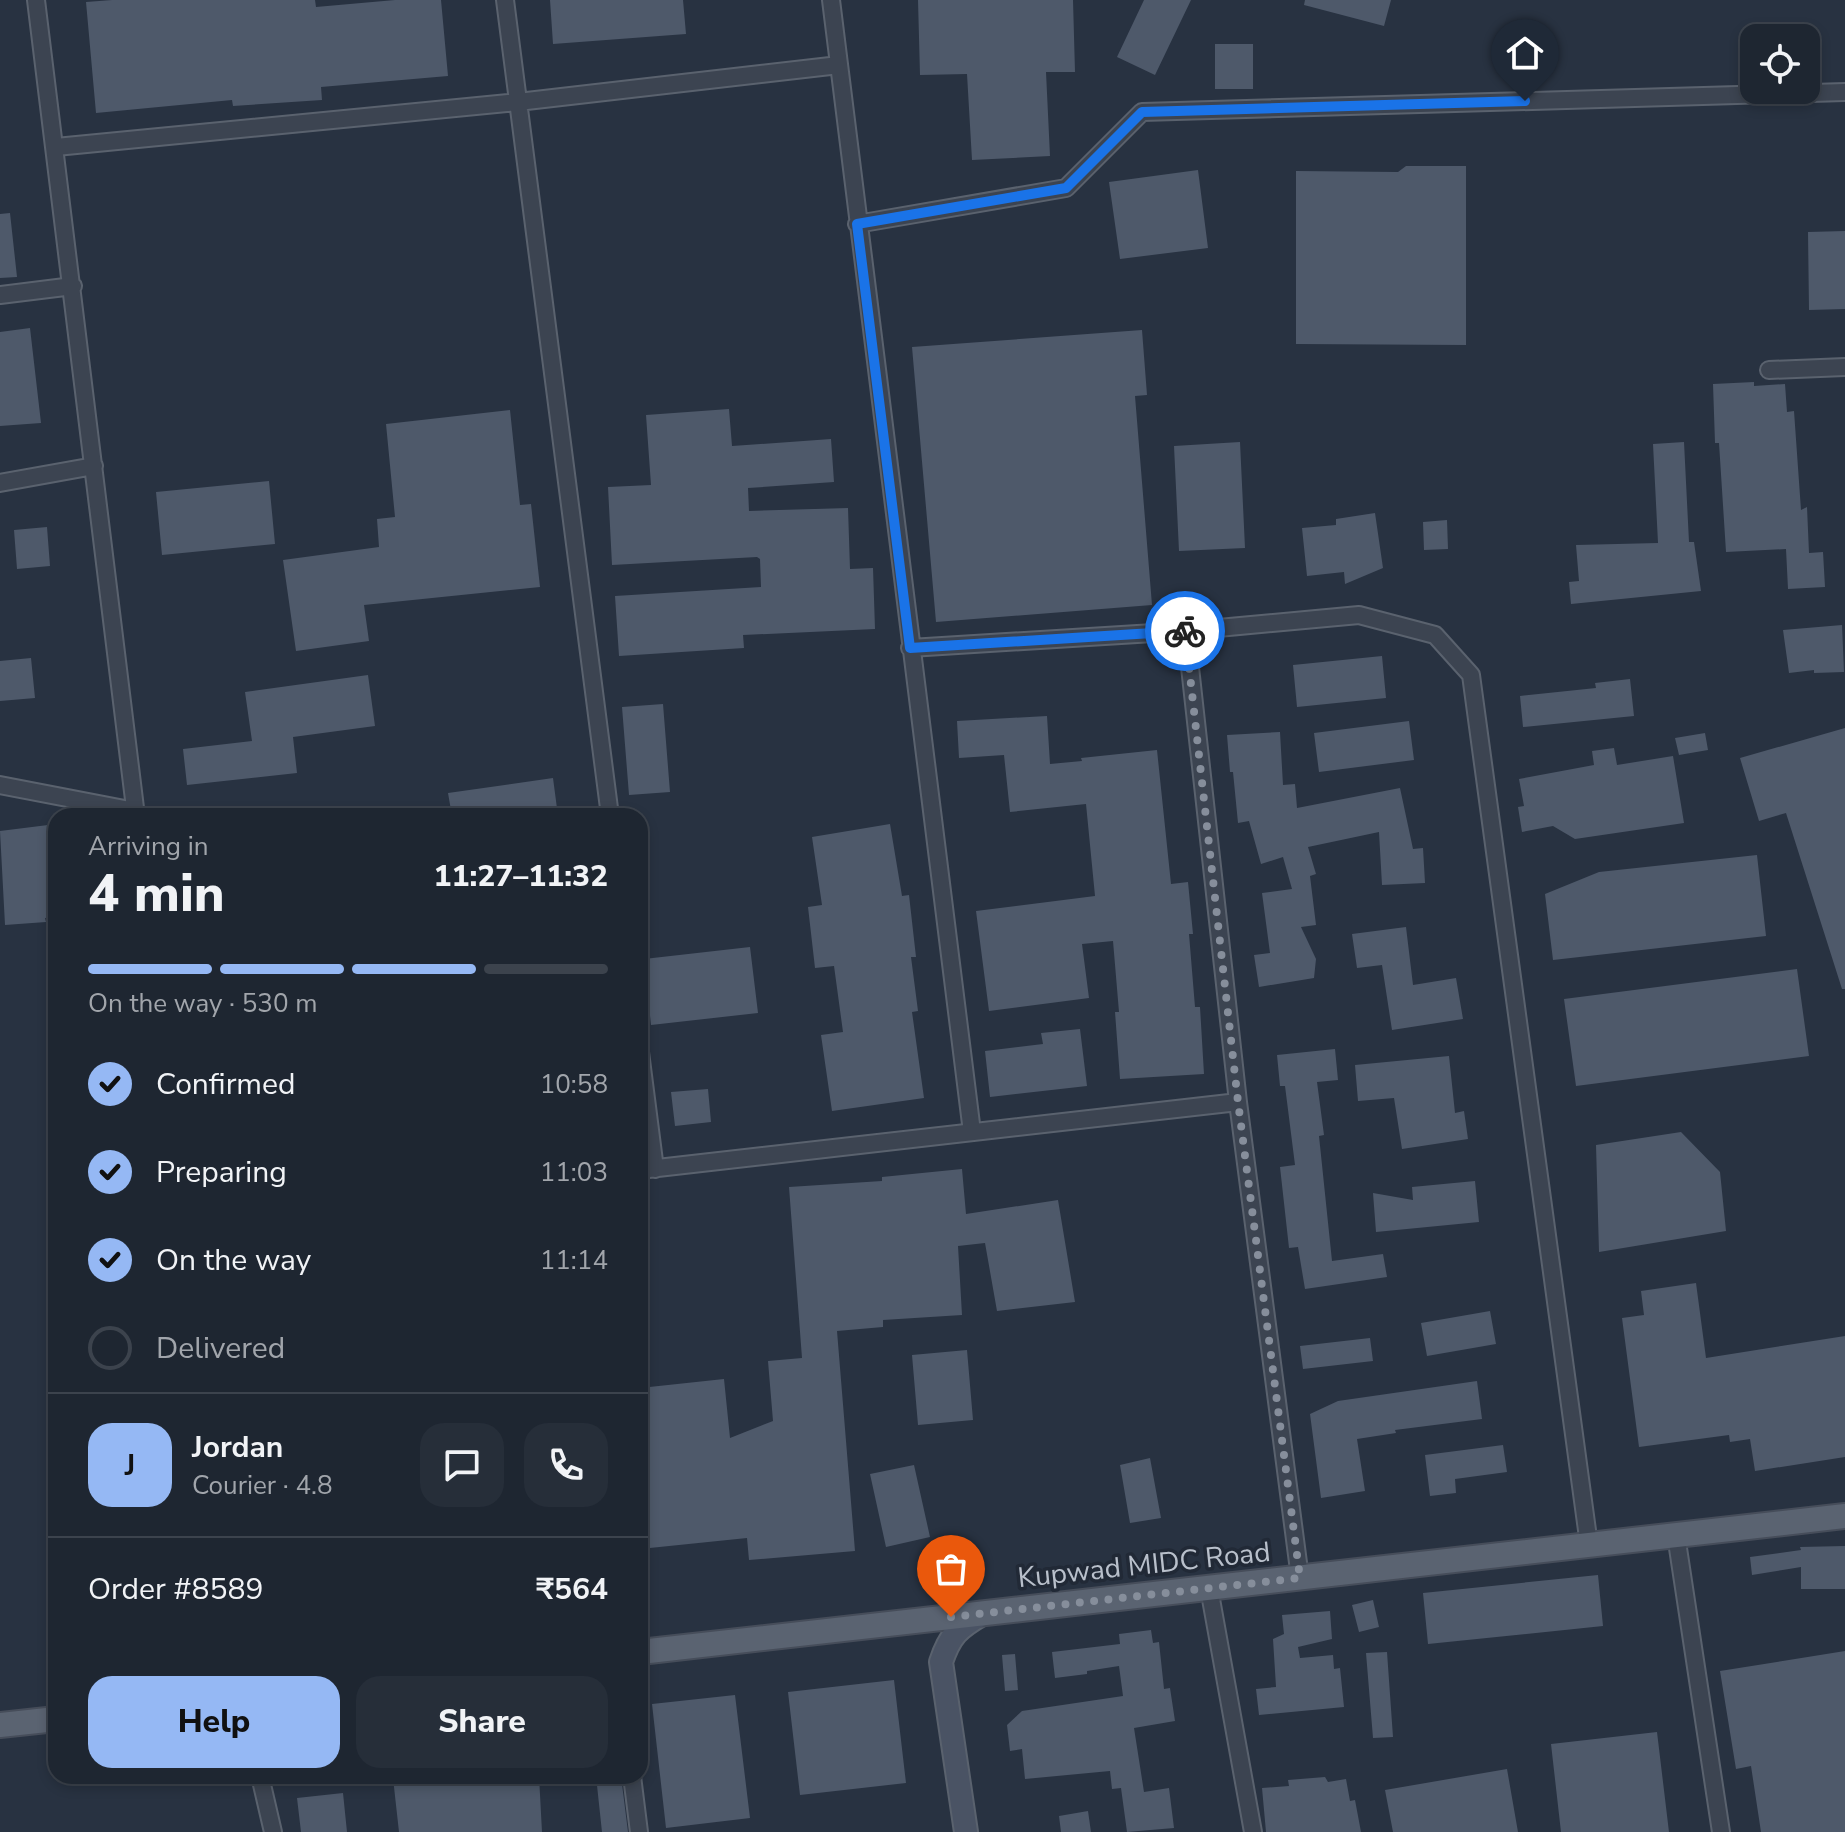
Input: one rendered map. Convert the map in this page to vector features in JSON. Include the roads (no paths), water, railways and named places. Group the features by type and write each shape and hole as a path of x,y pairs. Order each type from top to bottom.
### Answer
{"main road":[{"name":"Kupwad MIDC Road","path":"648,1651 1845,1516"},
{"path":"966,1832 941,1662 947,1642 960,1628 982,1614"},
{"path":"0,1725 48,1720"}],"street":[{"path":"36,0 135,808"},
{"path":"505,0 609,808"},
{"path":"831,0 972,1132"},
{"path":"56,147 518,102 839,65"},
{"path":"857,224 1066,188 1142,112 1845,92"},
{"path":"0,295 73,286"},
{"path":"1769,370 1845,367"},
{"path":"0,483 94,466"},
{"path":"910,648 1186,631 1359,615 1435,635 1471,675 1589,1545"},
{"path":"1186,631 1238,1102 1300,1578"},
{"path":"0,785 112,808"},
{"path":"648,1170 1238,1102"},
{"path":"1676,1535 1721,1832"},
{"path":"1209,1588 1253,1832"},
{"path":"262,1784 273,1832"},
{"path":"633,1784 639,1832"}]}
